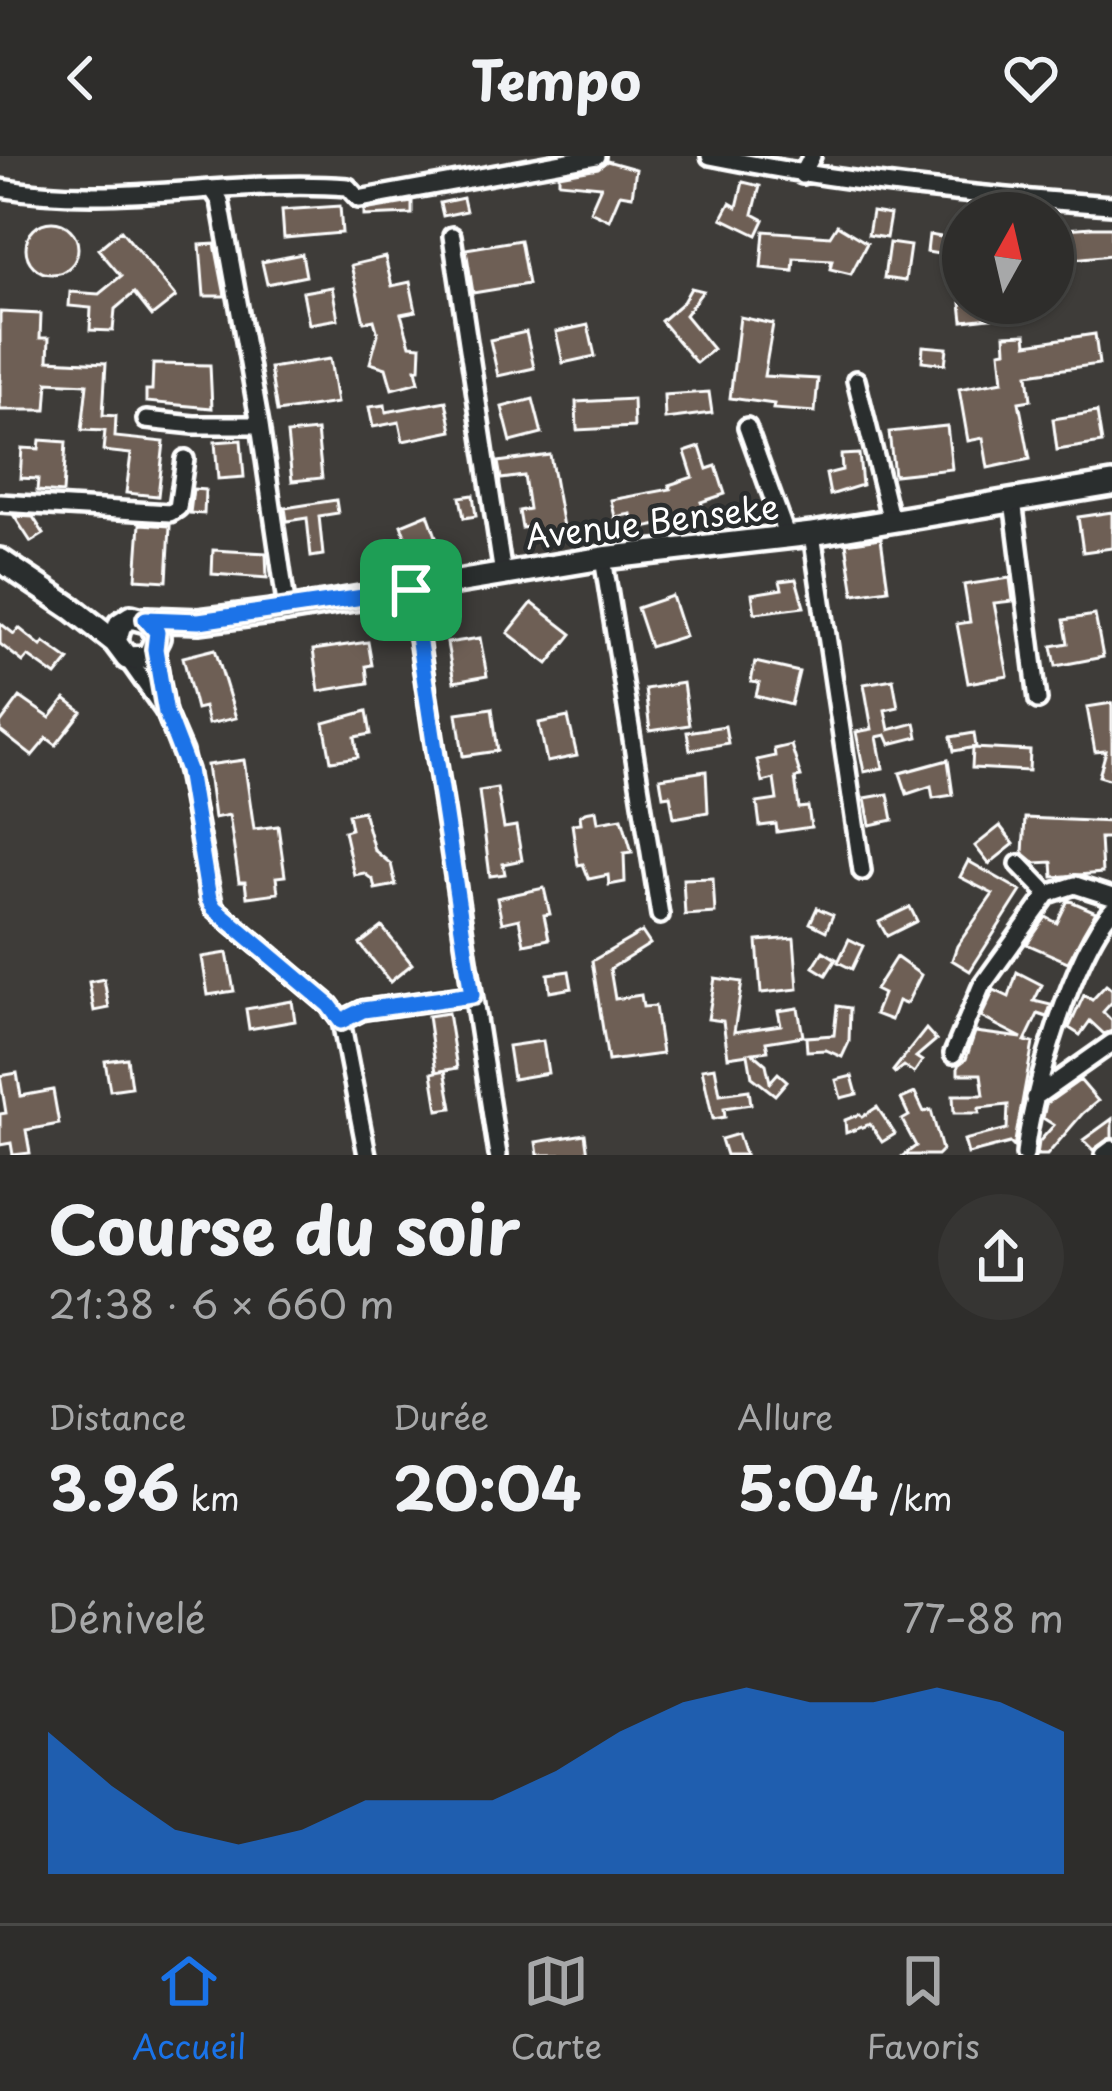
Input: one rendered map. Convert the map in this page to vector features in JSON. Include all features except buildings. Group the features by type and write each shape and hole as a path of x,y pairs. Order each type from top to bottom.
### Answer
{"street":[{"path":"0,188 52,196 334,186 348,187 359,199 596,156"},
{"path":"710,156 802,175 1112,205"},
{"path":"802,175 812,156"},
{"path":"207,191 220,202 287,610"},
{"path":"452,236 503,575"},
{"path":"856,380 891,521"},
{"path":"146,420 260,425"},
{"path":"746,428 788,538"},
{"path":"0,503 170,513 183,497 185,459"},
{"name":"Avenue Benseke","path":"121,650 148,657 147,631 199,621 603,557 788,538 1112,484"},
{"path":"1013,500 1038,700"},
{"path":"812,534 862,871"},
{"path":"603,557 660,915"},
{"path":"0,560 73,609 121,650 166,713"},
{"path":"411,590 498,1155"},
{"path":"73,609 147,631"},
{"path":"121,650 116,629 147,631"},
{"path":"147,631 166,713 188,770 214,908 329,1005 341,1021 367,1155"},
{"path":"1019,864 1048,894"},
{"path":"953,1054 981,987 1048,894 1075,885 1112,897"},
{"path":"1025,1155 1034,1098 1097,927 1112,910"},
{"path":"341,1021 363,1010 472,995"},
{"path":"1034,1098 1112,1043"},
{"path":"1104,1155 1112,1149"}],"route":[{"path":"411,590 472,995 363,1010 341,1021 329,1005 209,899 188,770 166,713 155,649 157,632 146,619 199,621 411,590"}]}
